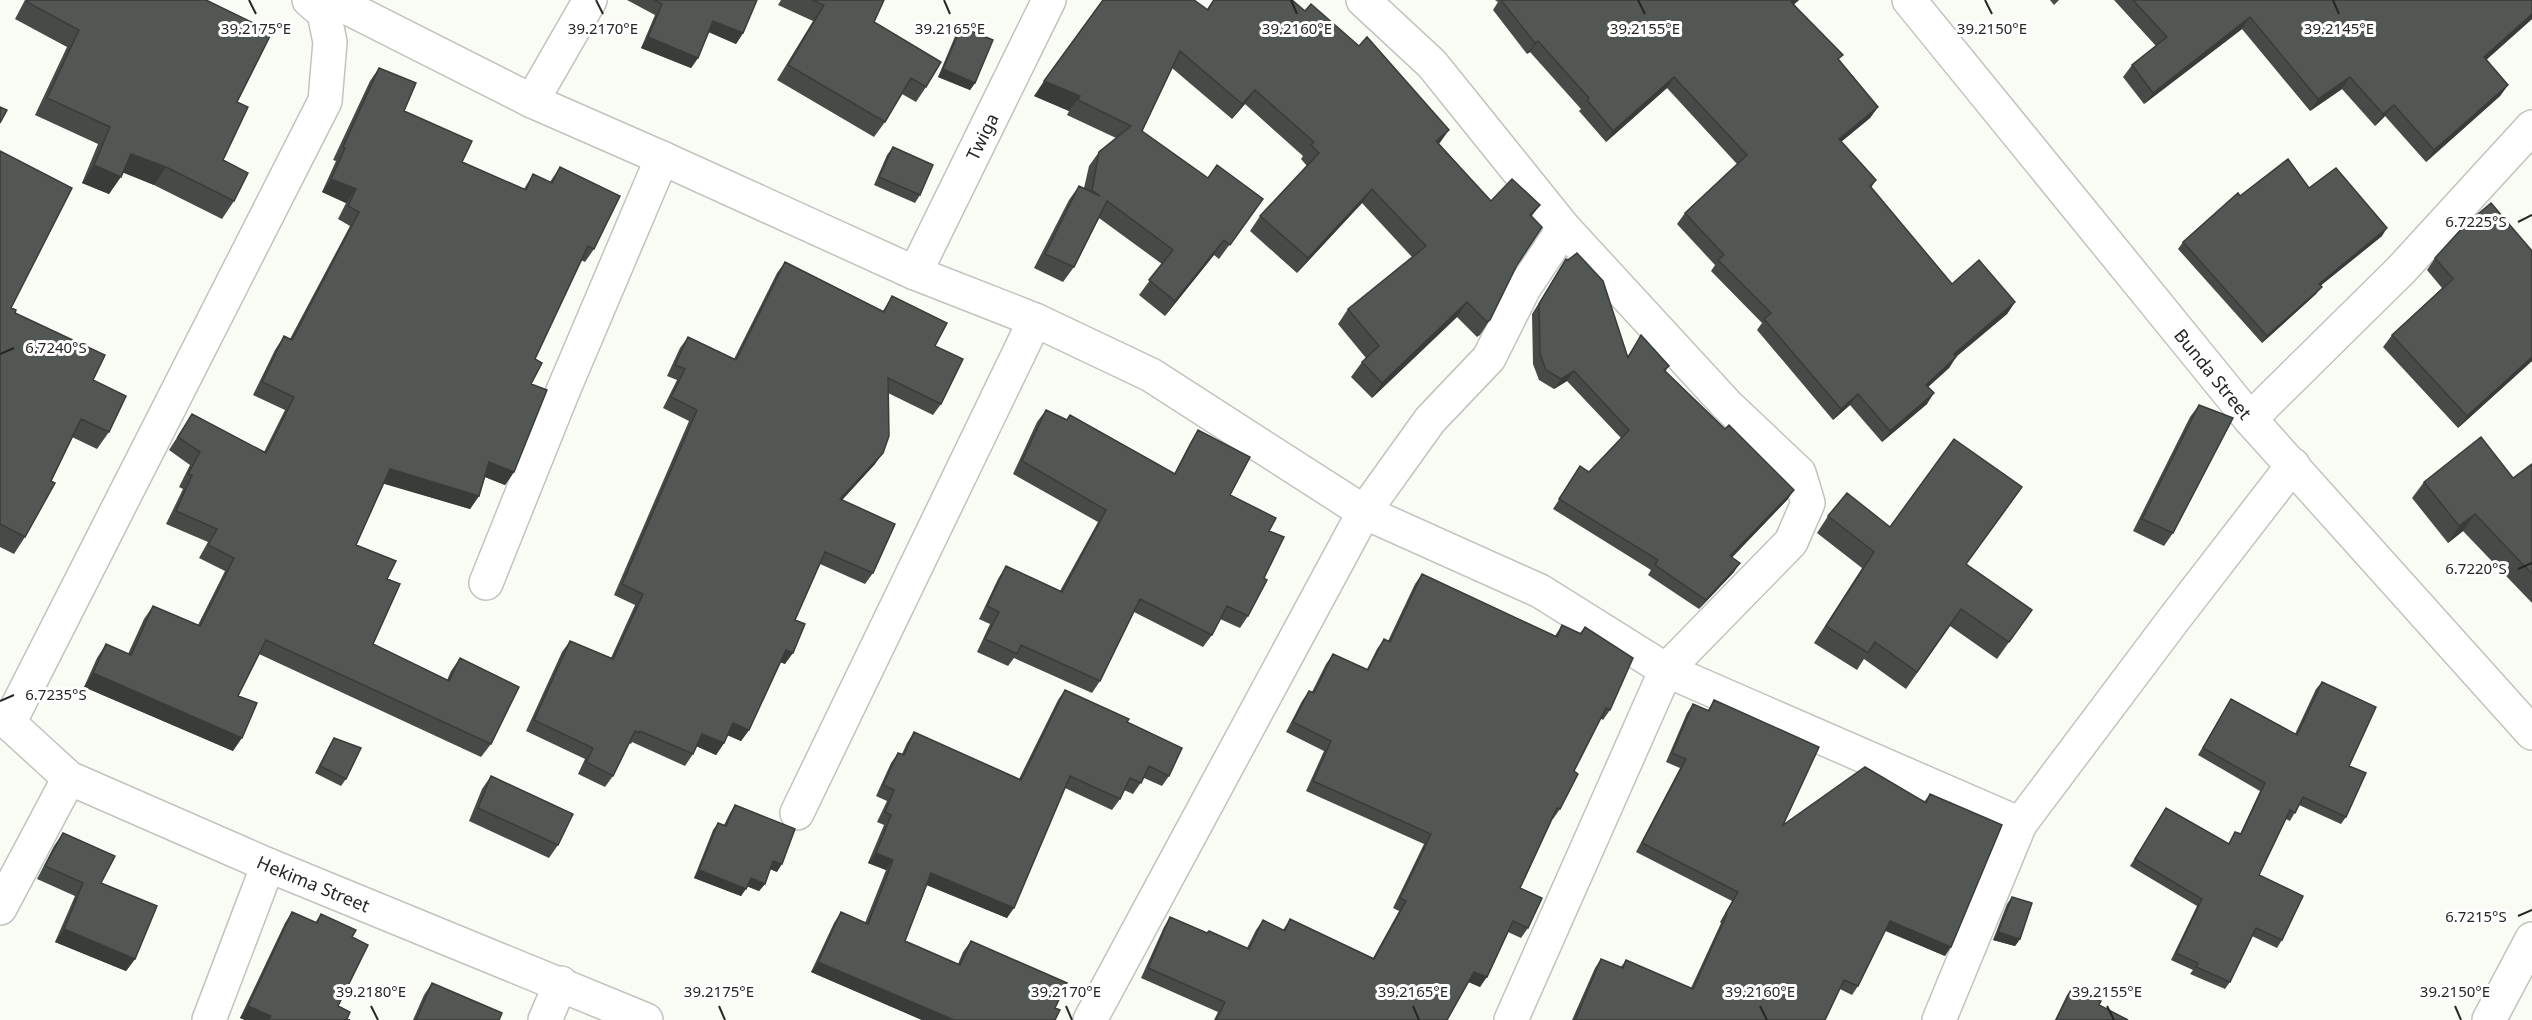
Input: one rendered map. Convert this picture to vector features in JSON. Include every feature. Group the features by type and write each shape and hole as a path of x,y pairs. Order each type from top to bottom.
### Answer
{"street":[{"path":"5,721 325,101 330,42 324,13 309,0"},
{"path":"332,0 532,101 915,273 1035,320 1151,375 1364,512 1540,591 1666,670 2020,824"},
{"path":"532,101 590,0"},
{"name":"Twiga","path":"915,273 1050,0"},
{"path":"1363,0 1432,64 1564,228 1727,405 1799,472 1808,503 1791,542 1666,670 1511,1020"},
{"name":"Bunda Street","path":"1920,4 2250,419 2532,733"},
{"path":"2250,419 2401,270 2532,127"},
{"path":"486,583 563,391 662,158"},
{"path":"1090,1020 1364,512 1430,420 1489,358 1524,288 1564,228"},
{"path":"797,813 1035,320"},
{"path":"1939,1020 2020,824 2293,465"},
{"name":"Hekima Street","path":"5,721 69,778 268,865 561,983 646,1020"},
{"path":"0,908 69,778"},
{"path":"209,1020 268,865"},
{"path":"2489,1020 2532,939"},
{"path":"545,1020 561,983"}],"building":[{"path":"28,0 206,0 272,32 237,102 248,107 223,160 248,173 234,201 166,167 131,154 121,177 94,165 110,127 47,98 79,30 27,2"},
{"path":"654,0 757,0 743,33 713,21 698,58 648,37 662,4"},
{"path":"812,0 884,0 874,22 941,62 926,87 911,78 885,122 788,65 824,5"},
{"path":"1103,0 1194,0 1208,10 1214,0 1292,0 1305,11 1311,4 1359,46 1367,37 1449,130 1436,141 1491,201 1512,179 1540,205 1530,215 1542,227 1517,265 1490,320 1487,322 1467,302 1382,383 1362,362 1379,346 1348,309 1426,246 1372,189 1308,258 1260,216 1319,153 1311,145 1314,142 1255,90 1242,104 1180,51 1142,131 1208,178 1217,165 1263,199 1230,245 1224,240 1175,301 1149,280 1173,250 1107,201 1074,267 1045,254 1079,186 1100,196 1092,190 1099,152 1131,126 1078,100 1080,96 1044,81"},
{"path":"1501,0 1793,0 1791,2 1843,55 1838,59 1878,107 1839,139 1876,180 1870,186 1952,284 1979,260 2015,302 1954,354 1956,357 1926,385 1934,393 1890,431 1858,394 1841,409 1764,319 1771,313 1718,260 1724,255 1685,213 1747,155 1674,77 1613,131 1587,100 1589,98 1538,41 1535,43"},
{"path":"2133,0 2532,0 2532,14 2484,57 2508,85 2434,150 2394,105 2383,114 2350,77 2318,99 2250,17 2153,93 2132,65 2167,37"},
{"path":"961,27 993,40 975,83 943,69"},
{"path":"379,68 416,83 404,111 472,141 462,162 526,190 533,174 552,183 560,167 620,196 594,249 588,246 535,359 542,363 531,384 547,390 514,472 489,462 479,496 390,469 356,545 396,561 387,579 400,584 373,644 449,681 460,658 519,687 491,744 266,640 238,696 257,703 242,738 93,673 106,644 131,655 153,606 200,626 234,558 208,545 217,529 176,511 192,475 188,474 200,452 178,437 192,414 266,453 294,397 262,382 284,336 292,340 359,212 348,206 356,189 331,179"},
{"path":"0,107 7,110 0,123"},
{"path":"893,147 933,165 920,195 879,177"},
{"path":"0,151 72,188 11,308 16,310 15,313 105,355 93,380 126,396 109,432 81,419 51,481 55,483 25,537 0,524"},
{"path":"2288,159 2309,188 2336,168 2387,228 2319,284 2322,287 2267,336 2183,242 2238,193 2240,196"},
{"path":"2491,203 2532,251 2532,357 2467,416 2392,335 2453,279 2435,258 2465,225"},
{"path":"1577,253 1603,281 1628,358 1641,335 1669,366 1664,370 1725,429 1729,425 1794,490 1730,556 1740,563 1706,600 1655,565 1658,560 1559,499 1580,466 1589,472 1629,430 1574,371 1561,379 1546,370 1540,354 1539,304 1566,259 1568,260"},
{"path":"785,262 884,312 892,296 947,323 935,346 963,359 941,404 888,378 889,436 883,453 840,499 895,524 873,573 825,552 795,620 805,624 793,653 786,650 749,730 733,723 724,743 702,734 693,754 640,731 639,733 635,731 613,776 586,762 593,748 534,720 570,641 613,659 643,594 622,584 697,410 671,397 685,369 675,365 688,337 736,360"},
{"path":"2199,405 2233,418 2173,533 2142,519"},
{"path":"1046,410 1067,420 1070,415 1175,474 1198,430 1250,457 1230,495 1276,518 1269,531 1284,537 1264,578 1267,580 1248,616 1227,606 1212,635 1140,599 1100,681 1021,645 1017,654 985,639 999,612 987,606 1006,566 1062,592 1106,510 1022,461"},
{"path":"2481,437 2513,478 2532,464 2532,574 2475,514 2459,526 2424,482"},
{"path":"1954,439 2022,487 1966,564 2032,610 2009,642 1961,609 1917,672 1875,642 1868,653 1826,626 1874,552 1828,516 1847,493 1890,527"},
{"path":"1422,574 1557,637 1562,625 1581,634 1585,627 1633,658 1610,710 1606,708 1574,771 1578,774 1560,809 1557,808 1520,888 1542,898 1528,928 1513,921 1487,977 1474,972 1447,1020 1216,1020 1225,1002 1148,968 1170,917 1249,949 1263,920 1285,931 1290,919 1374,959 1406,901 1400,898 1431,834 1313,781 1331,741 1293,722 1309,691 1314,693 1333,654 1368,670 1384,639 1390,642"},
{"path":"2322,682 2376,707 2349,766 2366,773 2346,817 2303,797 2295,813 2290,810 2259,875 2303,896 2282,940 2256,928 2230,982 2196,967 2198,963 2176,953 2202,899 2135,859 2166,808 2229,844 2235,832 2241,834 2265,783 2203,748 2231,699 2297,735"},
{"path":"1065,690 1129,719 1127,722 1182,748 1169,776 1149,766 1141,783 1130,778 1120,799 1070,776 1014,908 931,873 905,941 960,965 971,941 1067,983 1055,1008 1060,1010 1055,1020 954,1020 818,962 841,912 868,924 893,860 876,853 891,815 885,812 894,790 883,785 898,753 904,755 914,732 1021,780"},
{"path":"1714,700 1819,747 1783,825 1865,767 1926,803 1930,794 2002,825 1951,947 1890,921 1858,986 1844,980 1825,1020 1575,1020 1601,959 1623,968 1626,960 1693,989 1726,913 1738,892 1642,843 1686,759 1672,753 1693,704 1709,711"},
{"path":"334,738 361,748 346,779 320,766"},
{"path":"491,776 573,814 558,845 478,808"},
{"path":"735,805 795,829 782,864 773,861 765,884 751,878 746,889 699,870 718,823 726,826"},
{"path":"63,833 115,856 101,883 157,906 135,959 64,929 83,883 45,866"},
{"path":"2012,897 2032,903 2020,939 1998,932"},
{"path":"292,912 317,923 321,914 356,930 352,937 368,945 338,1006 350,1012 347,1019 350,1020 269,1020 271,1016 248,1006"},
{"path":"432,983 502,1013 499,1020 416,1020"},
{"path":"2072,988 2101,1001 2099,1005 2128,1020 2056,1020"}]}
